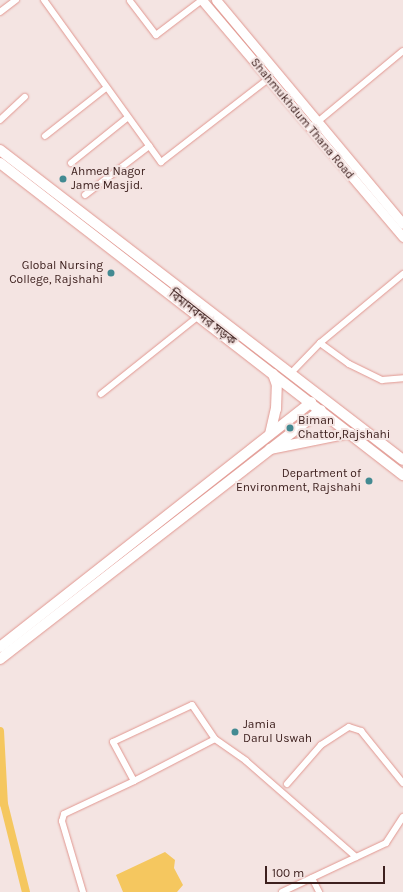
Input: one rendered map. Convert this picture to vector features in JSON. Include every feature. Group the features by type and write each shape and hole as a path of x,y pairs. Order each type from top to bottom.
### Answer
{"main road":[{"name":"Shahmukhdum Thana Road","path":"202,0 310,128 400,222"},
{"name":"Shahmukhdum Thana Road","path":"216,0 400,222 403,237"},
{"name":"বিমানবন্দর সড়ক","path":"0,150 292,372 403,460"},
{"name":"বিমানবন্দর সড়ক","path":"0,163 200,315 403,475"},
{"path":"270,434 277,385 273,373"},
{"path":"0,647 310,402"},
{"path":"0,659 321,410"},
{"path":"268,450 350,433"}],"street":[{"path":"0,12 16,0"},
{"path":"44,0 127,118 161,162 268,79"},
{"path":"130,1 156,35 202,0"},
{"path":"310,128 403,51"},
{"path":"45,136 106,88"},
{"path":"0,120 25,97"},
{"path":"71,163 127,118"},
{"path":"85,195 149,146"},
{"path":"292,372 320,343 403,274"},
{"path":"101,394 200,315"},
{"path":"320,343 348,364 382,380 403,378"},
{"path":"134,780 112,745 118,739 192,705 215,739 246,761 356,857"},
{"path":"287,784 321,745 349,727 361,731 403,783"},
{"path":"83,892 62,821 64,814 215,739"},
{"path":"282,892 386,843 403,818"},
{"path":"312,878 320,892"}],"shaded area":[{"path":"165,852 175,860 174,868 183,885 177,892 123,892 116,875"}],"waterway":[{"path":"0,731 4,804 26,892"}],"place":[{"name":"Ahmed Nagor Jame Masjid.","path":"63,179"},
{"name":"Global Nursing College, Rajshahi","path":"111,273"},
{"name":"Biman Chattor,Rajshahi","path":"290,428"},
{"name":"Department of Environment, Rajshahi","path":"369,481"},
{"name":"Jamia Darul Uswah","path":"235,732"}]}
